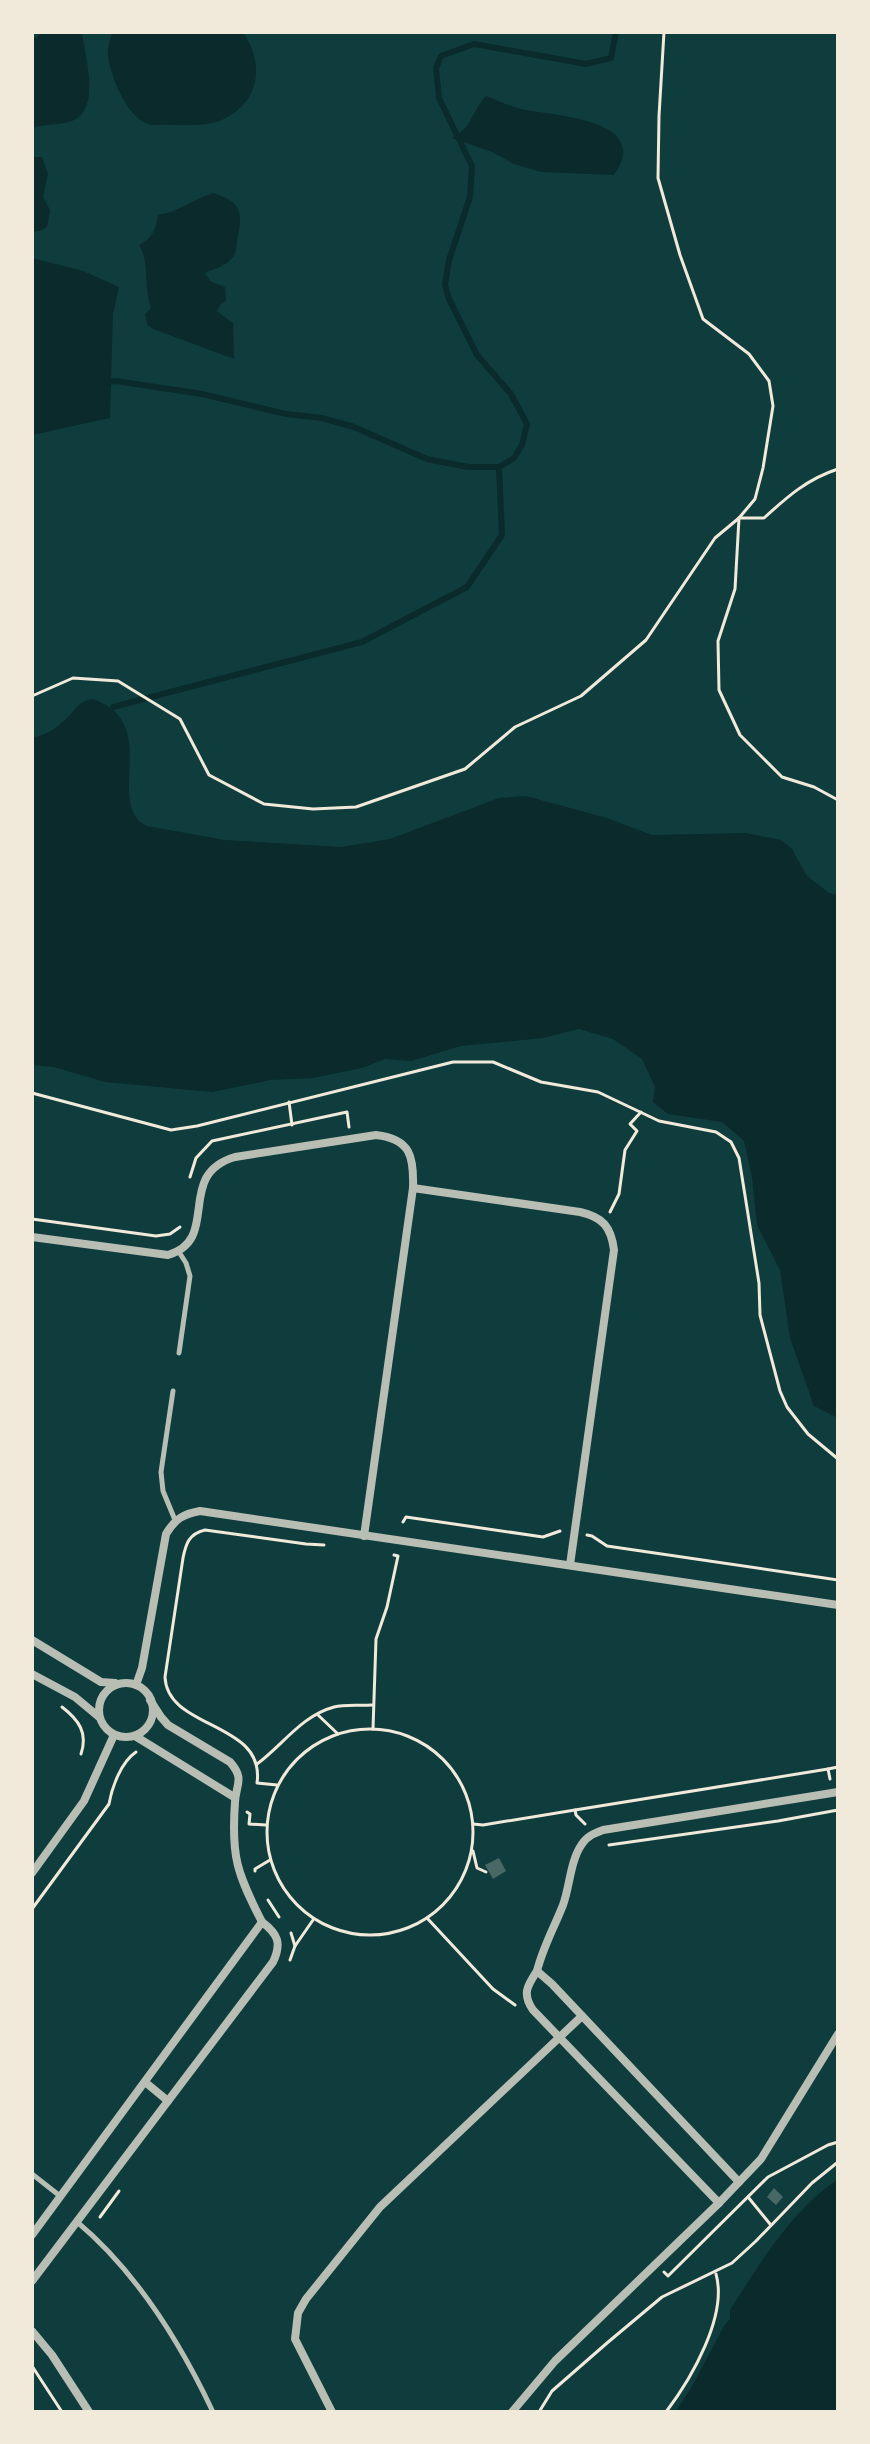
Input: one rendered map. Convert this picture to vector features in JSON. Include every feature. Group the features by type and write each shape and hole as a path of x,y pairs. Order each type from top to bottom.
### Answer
{"street":[{"path":"32,1237 155,1255 179,1252 192,1238 202,1185 220,1161 376,1135 393,1137 406,1147 414,1164 413,1188 364,1536"},
{"path":"413,1188 593,1215 605,1222 612,1234 614,1250 570,1565"},
{"path":"136,1685 142,1668 166,1534 175,1520 200,1511 838,1605"},
{"path":"32,1640 101,1682 136,1685 144,1690 168,1725 230,1762 236,1769 239,1778 239,1788 234,1797 233,1847 236,1866 262,1922 279,1940 273,1962 32,2281"},
{"path":"32,1674 75,1697 114,1735 135,1736 145,1729 151,1721 153,1709 150,1700"},
{"path":"99,1718 101,1699 111,1687 120,1684"},
{"path":"32,1873 84,1801 114,1735"},
{"path":"135,1736 234,1797"},
{"path":"719,2203 558,2036 527,2001 526,1992 563,1906 575,1858 581,1844 590,1835 603,1830 838,1792"},
{"path":"32,2235 262,1922"},
{"path":"537,1971 739,2182"},
{"path":"332,2412 295,2339 298,2313 306,2299 380,2207 582,2016"},
{"path":"512,2412 555,2361 719,2203 770,2147 838,2034"},
{"path":"145,2082 168,2101"},
{"path":"32,2331 52,2355 89,2412"}],"lane":[{"path":"179,1252 190,1276 179,1353"},
{"path":"173,1391 161,1472 163,1491 175,1520"},
{"path":"32,2174 60,2196"},
{"path":"76,2221 101,2243 146,2298 168,2330 213,2412"}],"path":[{"path":"32,696 73,678 118,681 180,719 209,775 264,804 313,809 356,807 465,769 515,727 581,696 646,640 715,538 739,518 755,499 773,406 769,381 749,354 703,319 680,255 658,178 664,32"},
{"path":"739,518 764,518 803,484 838,469"},
{"path":"739,518 735,589 718,641 719,690 740,735 782,777 814,787 838,800"},
{"path":"32,1093 171,1130 453,1062 478,1061 493,1062 541,1082 598,1092 659,1121 716,1132 731,1142 739,1158 759,1283 760,1315 780,1391 787,1407 808,1434 838,1459"},
{"path":"289,1102 292,1125"},
{"path":"605,1222 619,1194 625,1150 637,1131 630,1124 641,1112"},
{"path":"403,1522 406,1517 543,1537 560,1531"},
{"path":"277,1785 257,1783 257,1764 248,1747 171,1699 166,1689 165,1677 186,1543 191,1536 205,1530 330,1545"},
{"path":"587,1535 607,1546 838,1580"},
{"path":"373,1729 376,1639 387,1607 398,1556 384,1553"},
{"path":"257,1764 299,1725 333,1707 372,1705"},
{"path":"60,1706 72,1715 84,1733 81,1754"},
{"path":"318,1715 338,1734"},
{"path":"373,1729 413,1739 447,1763 470,1807 473,1824 472,1847 462,1880 446,1901 427,1918 400,1930 371,1935 342,1931 315,1919 299,1907 277,1877 270,1860 266,1825 277,1785 302,1753 338,1734 373,1729"},
{"path":"32,1909 109,1804 112,1789 129,1757 136,1752 145,1753"},
{"path":"575,1810 828,1769"},
{"path":"248,1812 249,1824 266,1825"},
{"path":"472,1847 477,1868 486,1872"},
{"path":"427,1918 493,1989 515,2005 527,2001"},
{"path":"295,1946 315,1919"},
{"path":"668,2276 768,2177 838,2142"},
{"path":"539,2412 552,2391 662,2297 716,2272 746,2251 812,2183 838,2162"},
{"path":"748,2197 770,2224"},
{"path":"666,2412 703,2355 718,2306 720,2287 716,2272"},
{"path":"32,2366 62,2412"}],"water":[{"path":"43,32 82,32 89,96 86,108 79,117 69,122 32,128 32,40"},
{"path":"112,32 243,32 250,44 256,69 251,93 235,113 216,122 148,124 126,105 116,85 108,56"},
{"path":"486,96 517,108 594,123 610,131 621,142 623,156 614,175 541,172 452,138 465,128"},
{"path":"32,157 42,157 48,174 43,197 50,210 47,227 32,232"},
{"path":"213,193 233,203 240,219 234,256 223,266 205,273 210,281 225,287 226,301 217,311 233,323 234,359 153,329 147,324 145,314 151,308 139,245 153,233 158,215"},
{"path":"32,258 83,271 119,287 113,314 110,418 32,435"},
{"path":"93,699 114,710 125,726 129,744 130,801 135,815 147,826 225,840 341,847 390,839 499,798 526,796 607,818 652,835 746,833 781,840 792,849 807,876 829,893 838,895 838,1418 814,1406 790,1338 780,1270 757,1225 744,1141 722,1122 668,1114 653,1102 655,1087 642,1059 613,1039 579,1029 543,1038 461,1046 411,1061 385,1059 362,1068 313,1078 271,1080 212,1092 105,1082 54,1067 32,1065 32,738 55,728 81,703"},
{"path":"838,2179 838,2412 675,2412 730,2319 730,2310 765,2256 806,2206"}],"building":[{"path":"499,1858 506,1871 493,1879 485,1865"},
{"path":"774,2188 783,2197 776,2205 767,2197"}],"waterway":[{"path":"106,382 202,394 286,414 322,418 354,427 427,459 468,467 499,467 514,458 522,445 527,424 511,394 477,355 445,285 449,260 470,197 472,166 439,98 436,68 441,56 474,44 586,64 611,58 616,32"},
{"path":"113,707 362,642 467,587 502,535 499,467"}]}
